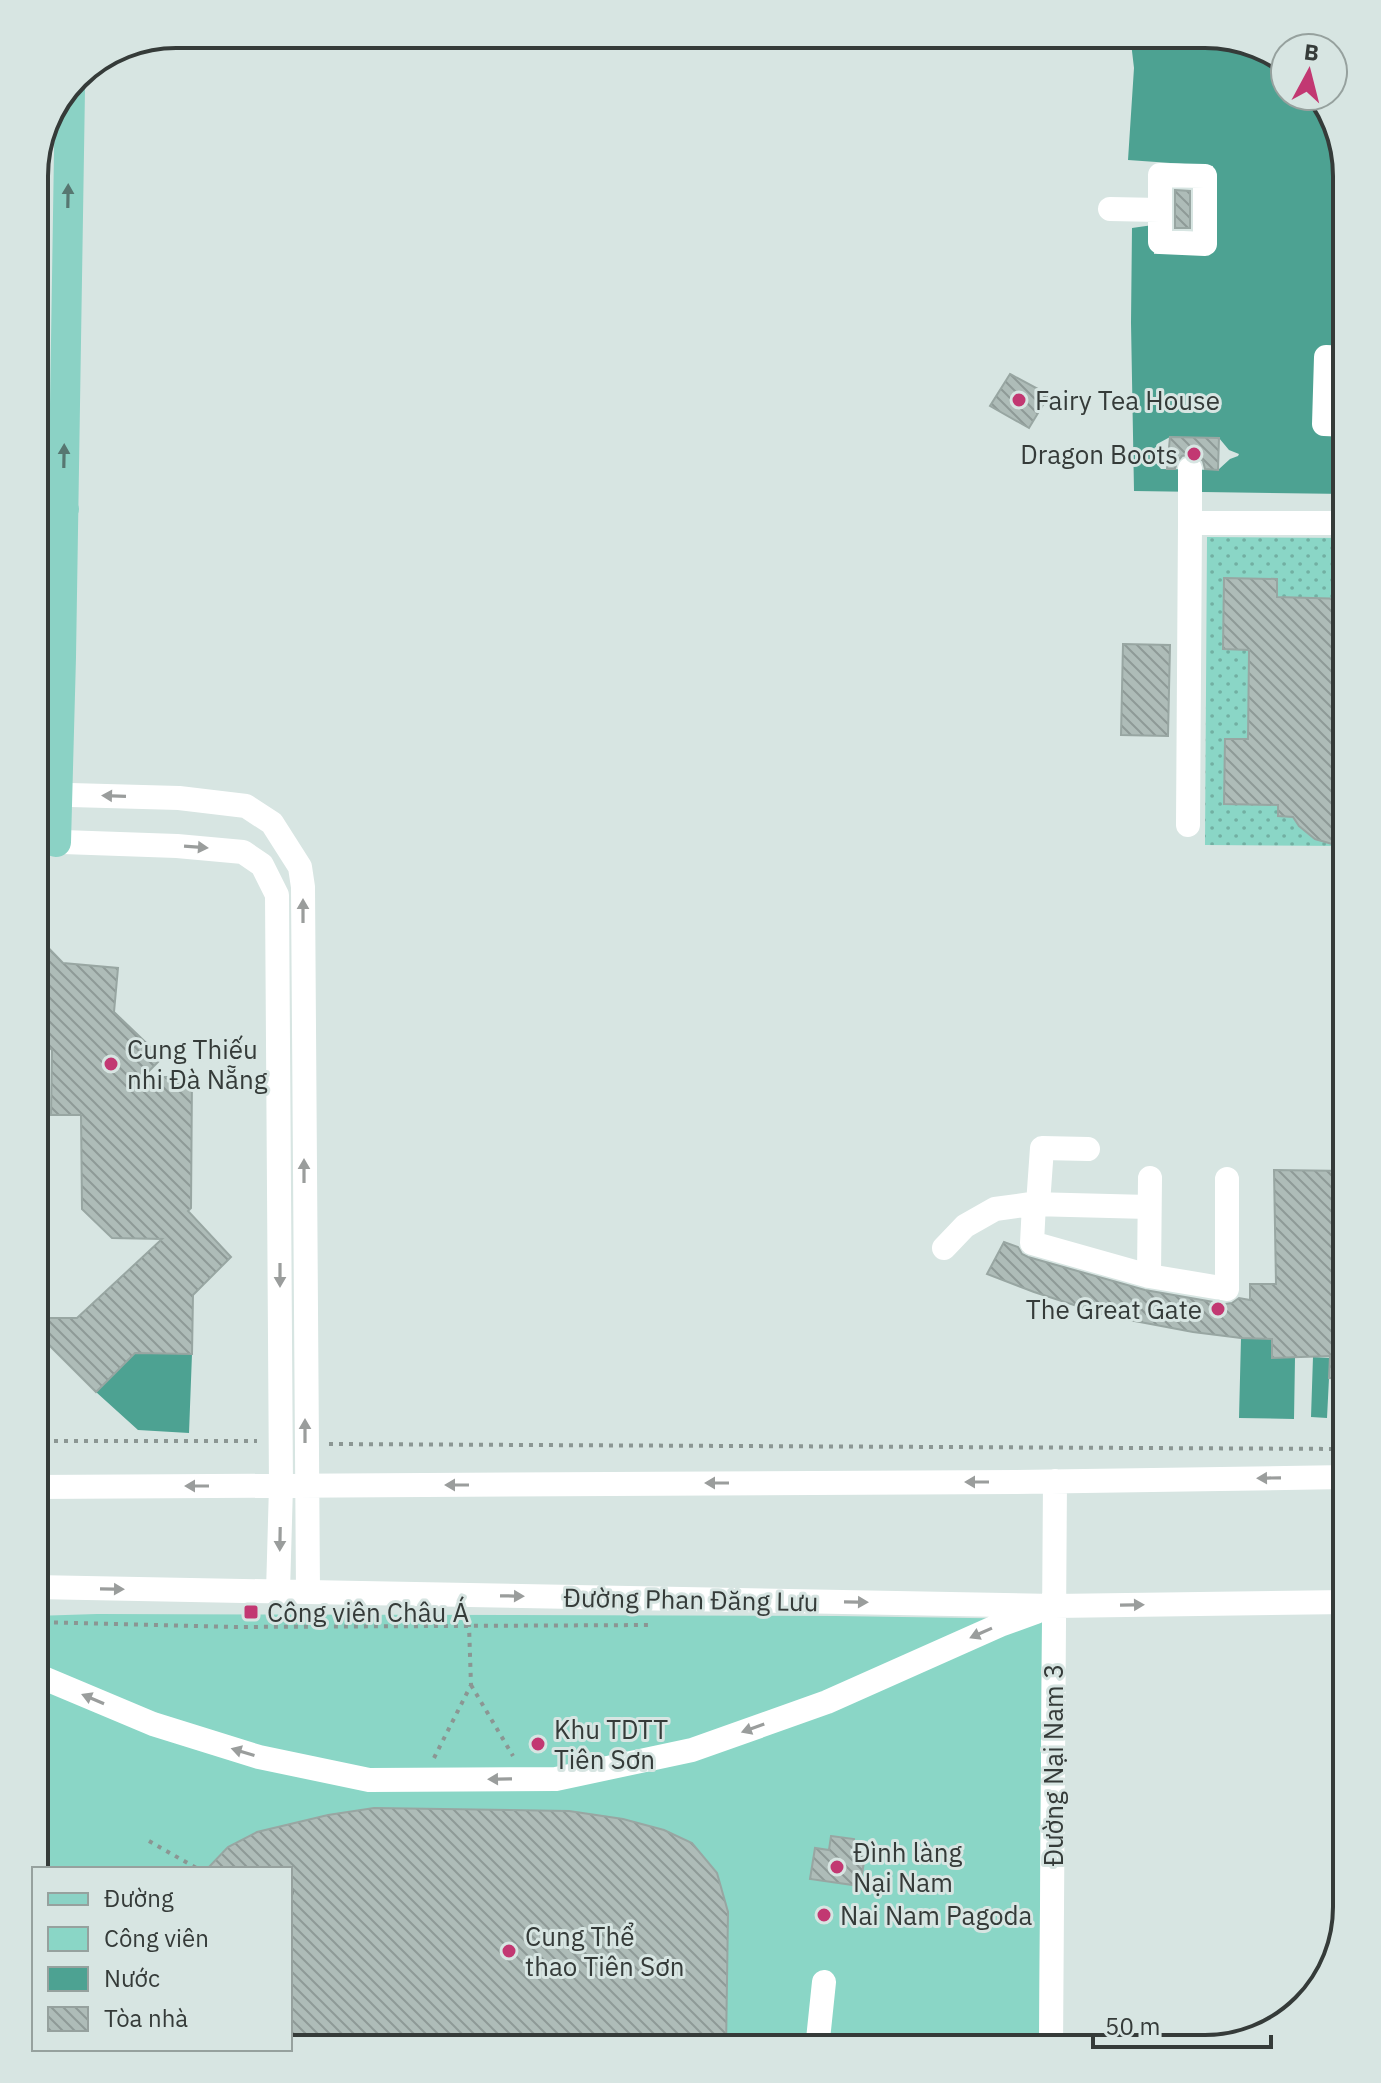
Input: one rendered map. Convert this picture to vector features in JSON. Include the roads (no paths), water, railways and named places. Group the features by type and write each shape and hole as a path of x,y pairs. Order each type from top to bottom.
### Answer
{"main road":[{"path":"48,604 49,509 68,108"}],"street":[{"path":"1110,209 1160,210"},
{"path":"1333,357 1326,357 1324,424 1333,424"},
{"path":"1188,825 1190,469"},
{"path":"1190,523 1333,523"},
{"path":"48,794 179,798 246,806 272,823 300,867 303,903 308,1592"},
{"path":"48,842 177,846 243,852 262,865 277,895 281,1486 278,1592"},
{"path":"1088,1149 1042,1148 1032,1243 1149,1276 1227,1289 1227,1179"},
{"path":"1149,1276 1150,1178"},
{"path":"944,1248 965,1226 995,1209 1036,1204 1149,1207"},
{"path":"48,1487 1333,1477"},
{"name":"Đường Nại Nam 3","path":"1051,2035 1055,1481"},
{"name":"Đường Phan Đăng Lưu","path":"48,1587 1054,1606 1333,1602"},
{"path":"48,1680 153,1724 259,1757 369,1780 556,1779 692,1750 827,1702 1000,1625 1054,1606"},
{"path":"818,2035 824,1982"}],"water":[{"path":"1132,48 1213,48 1238,52 1269,65 1269,112 1316,112 1329,143 1333,176 1333,494 1134,491 1132,228 1153,225 1154,254 1213,253 1213,166 1128,160 1134,68"},
{"path":"1241,1338 1272,1339 1272,1357 1295,1358 1294,1419 1239,1418"},
{"path":"135,1353 192,1354 189,1433 138,1430 96,1392"},
{"path":"1313,1357 1330,1358 1327,1418 1311,1417"}],"place":[{"name":"Fairy Tea House","path":"1019,400"},
{"name":"Dragon Boots","path":"1194,454"},
{"name":"Cung Thiếu nhi Đà Nẵng","path":"111,1064"},
{"name":"The Great Gate","path":"1218,1309"},
{"name":"Công viên Châu Á","path":"251,1612"},
{"name":"Khu TDTT Tiên Sơn","path":"538,1744"},
{"name":"Đình làng Nại Nam","path":"837,1867"},
{"name":"Nai Nam Pagoda","path":"824,1915"},
{"name":"Cung Thể thao Tiên Sơn","path":"509,1951"}]}
